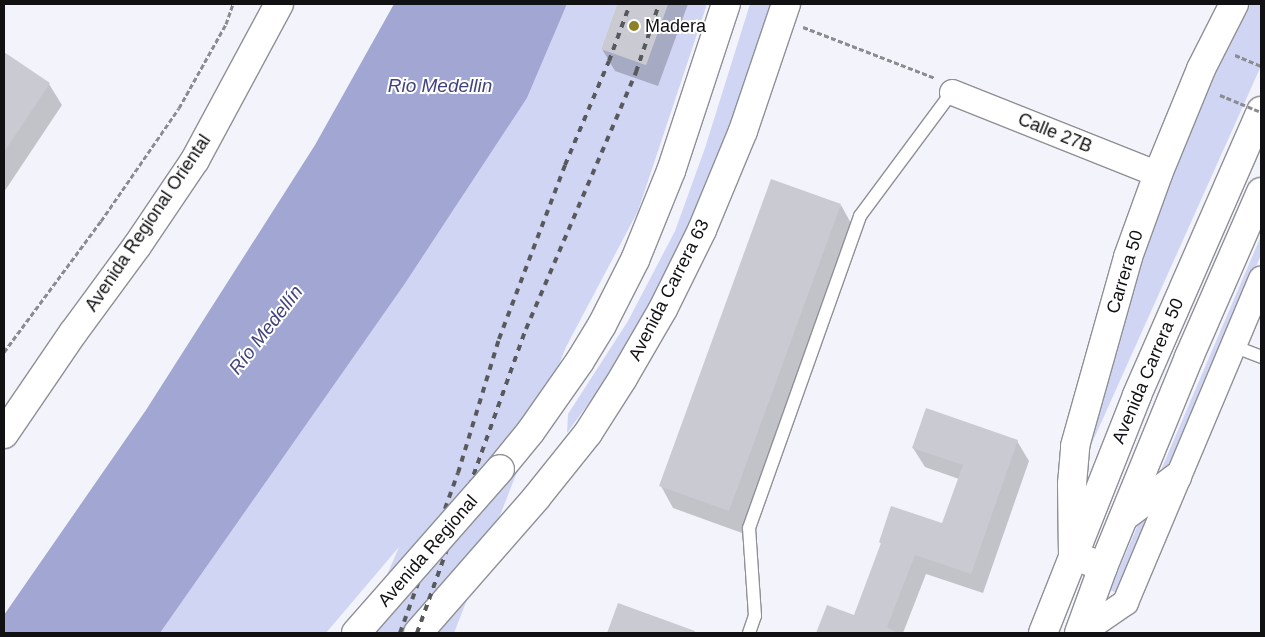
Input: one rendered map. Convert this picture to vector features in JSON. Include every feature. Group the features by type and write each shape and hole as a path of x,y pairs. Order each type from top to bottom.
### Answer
{"main road":[{"name":"Avenida Regional Oriental","path":"4,434 73,333 137,246 195,160 279,4"},
{"name":"Avenida Regional","path":"356,633 500,470 531,431 580,361 602,325 635,260 671,171 726,4"},
{"name":"Avenida Carrera 63","path":"418,633 496,546 588,432 663,309 702,230 744,131 786,4"},
{"name":"Carrera 50","path":"1073,555 1072,484 1075,446 1128,257 1158,174 1212,45 1234,4"},
{"name":"Avenida Carrera 50","path":"1043,633 1137,395 1261,112"},
{"name":"Avenida Carrera 50","path":"1079,633 1103,567 1260,197"},
{"path":"1124,517 1177,477"},
{"path":"1073,555 1103,567"}],"street":[{"name":"Calle 27B","path":"952,92 1158,174"},
{"path":"1079,633 1125,602 1261,278"}],"lane":[{"path":"749,633 755,616 749,528 860,216 952,92"},
{"path":"1233,346 1261,357"}],"path":[{"path":"4,352 101,221 178,108 226,24 233,4"},
{"path":"802,26 941,80 952,92"},
{"path":"1220,95 1261,112"}],"shaded area":[{"path":"567,4 617,4 601,49 646,65 668,4 707,4 638,211 566,347 454,633 362,633 399,547 326,633 160,633 404,285 527,98"},
{"path":"750,4 774,4 703,205 633,336 602,385 567,433 568,414 628,321 675,231 705,148"},
{"path":"1249,4 1261,4 1261,66 1088,452 1141,252 1230,38"},
{"path":"1261,236 1261,255 1168,473 1161,470"},
{"path":"1155,509 1120,594 1110,590 1140,520"}],"water":[{"name":"Rio Medellin","path":"394,4 567,4 527,98 404,285 160,633 4,633 4,615 146,410 315,145"}],"building":[{"name":"Madera","path":"617,4 668,4 646,65 601,49"},
{"path":"4,52 50,83 4,152"},
{"path":"771,179 841,204 729,511 659,486"},
{"path":"926,408 1018,440 971,574 915,555 887,627 897,633 816,633 827,605 854,615 881,543 879,542 891,506 942,523 963,465 912,448"},
{"path":"618,603 695,631 694,633 607,633"}],"railway":[{"path":"400,633 458,473 499,339 565,165 609,61 630,4"},
{"path":"417,633 526,329 636,72 659,4"}],"place":[{"name":"Madera","path":"634,26"}],"water label":[{"name":"Río Medellín","path":"266,330"}]}
